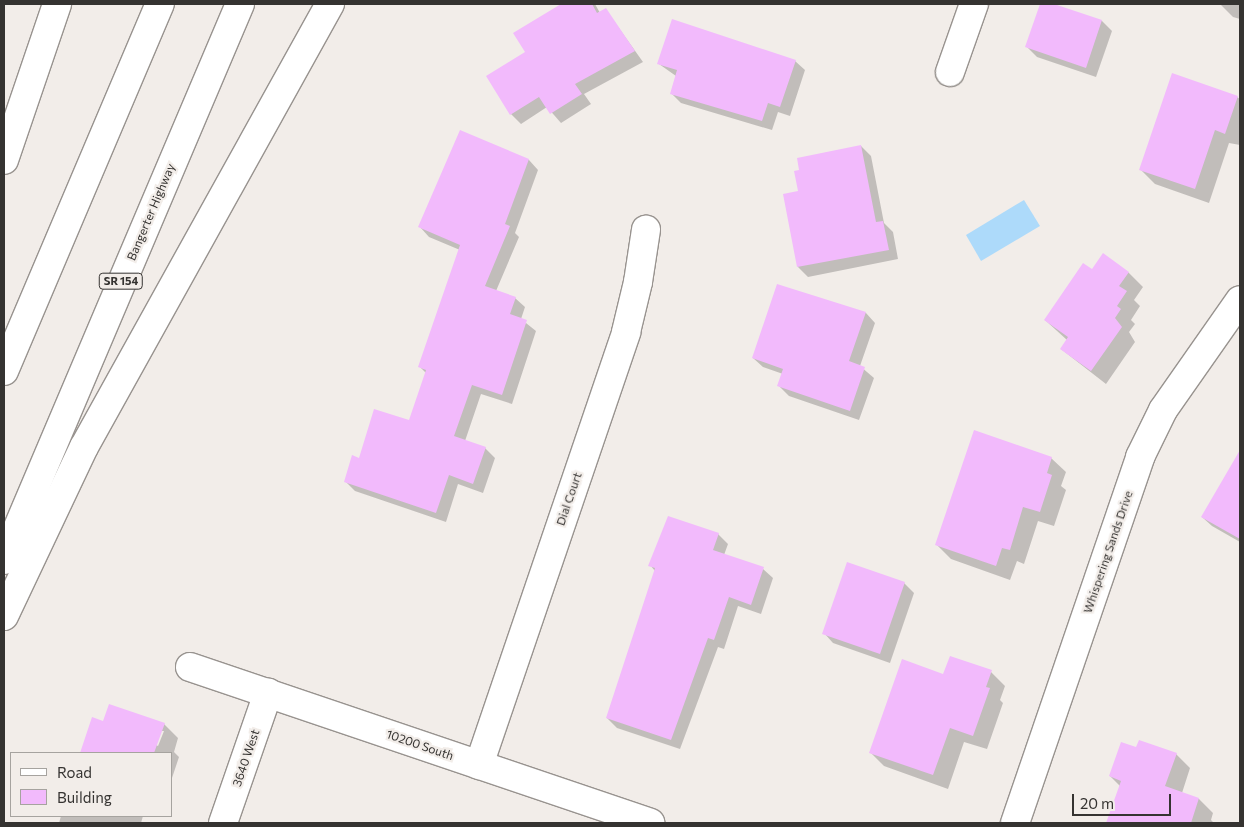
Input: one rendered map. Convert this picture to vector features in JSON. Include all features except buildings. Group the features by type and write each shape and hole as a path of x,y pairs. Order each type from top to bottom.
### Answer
{"main road":[{"path":"4,160 57,4"},
{"path":"4,370 160,4"},
{"name":"Bangerter Highway","path":"4,560 240,4"},
{"path":"4,616 84,448 330,4"},
{"path":"950,72 974,4"},
{"name":"Dial Court","path":"479,765 626,332 638,282 646,230"},
{"name":"Whispering Sands Drive","path":"1015,823 1140,457 1163,410 1240,300"},
{"name":"10200 South","path":"190,667 650,823"},
{"name":"3640 West","path":"223,823 268,693"}],"water":[{"path":"1024,200 1040,226 981,261 966,235"}]}
